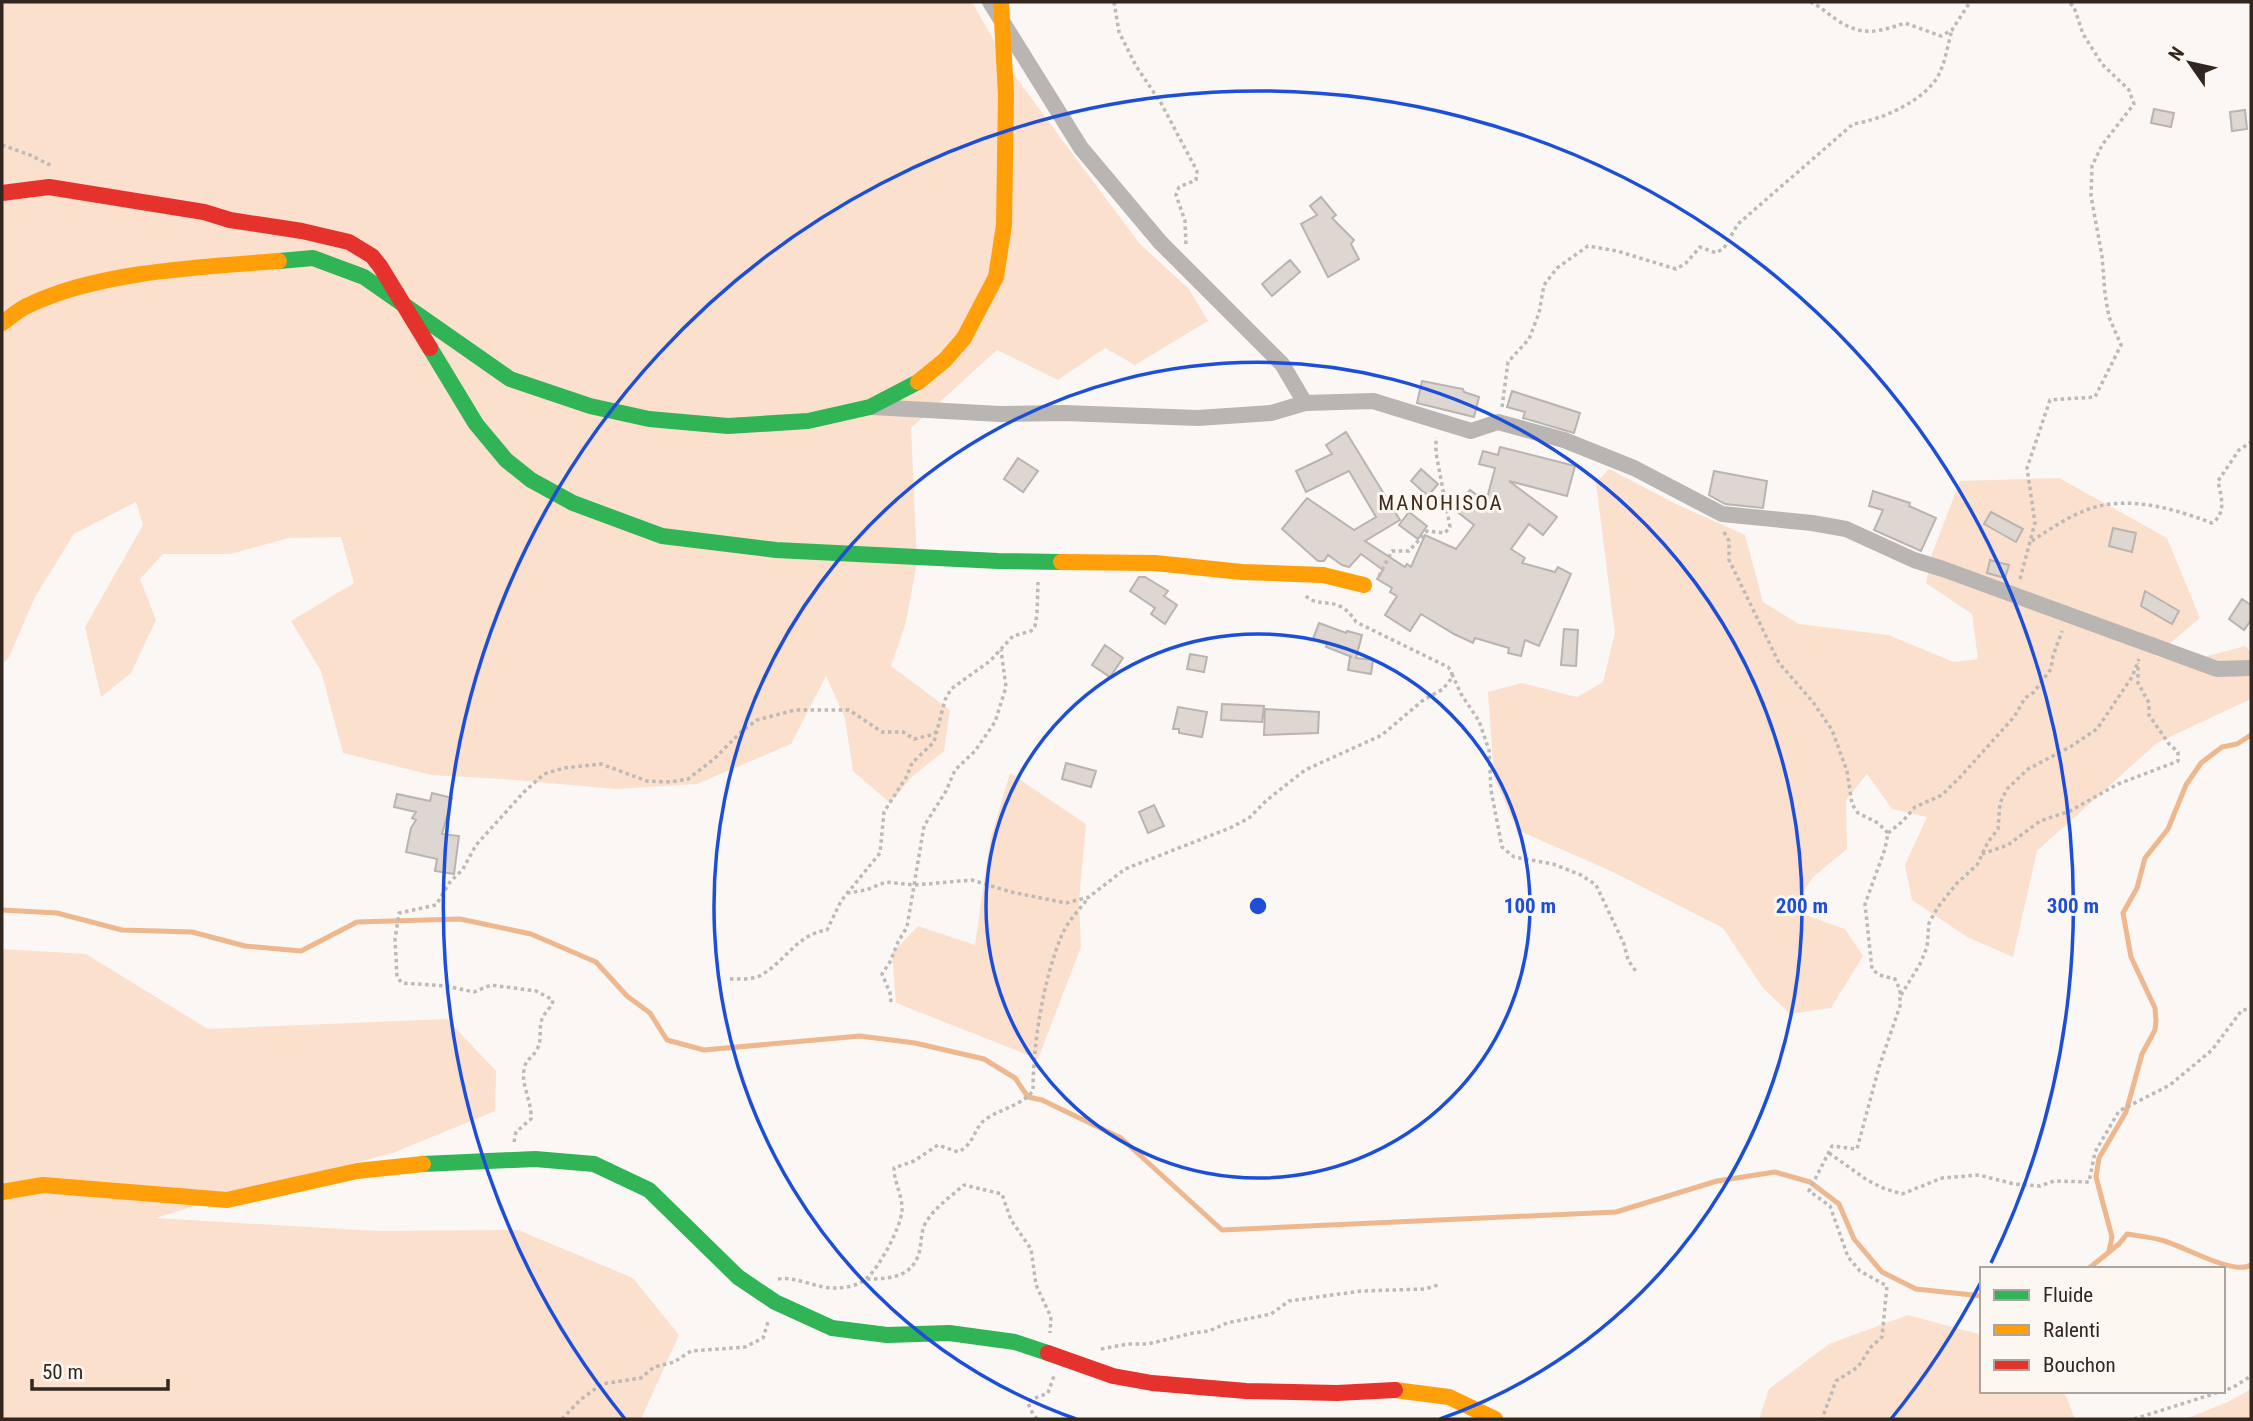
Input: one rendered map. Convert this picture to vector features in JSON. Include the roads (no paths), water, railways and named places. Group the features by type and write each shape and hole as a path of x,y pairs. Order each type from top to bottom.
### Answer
{"street":[{"path":"989,2 1082,148 1160,242 1282,364 1305,403"},
{"path":"2,323 28,305 93,283 183,269 313,258 364,277 510,379 590,406 649,419 728,426 807,421 870,407 917,383 945,360 970,328 996,277 1004,225 1006,95 1001,2"},
{"path":"2,193 49,187 204,212 230,220 302,231 349,242 372,256 476,424 506,460 531,480 573,503 662,536 776,550 1038,562 1156,562 1207,569 1323,575 1364,584"},
{"path":"870,407 1000,414 1064,413 1198,418 1271,413 1305,403 1373,401 1471,431 1498,422 1564,440 1622,463 1722,514 1846,529 1914,560 2217,669 2251,668"},
{"path":"2,1192 43,1185 227,1200 357,1171 446,1161 516,1159 594,1164 649,1190 738,1277 768,1298 832,1328 887,1335 949,1333 1015,1342 1114,1376 1152,1383 1246,1391 1337,1393 1393,1390 1448,1397 1495,1419"}],"waterway":[{"path":"2109,1251 2112,1237 2096,1177 2099,1158 2126,1112 2142,1054 2155,1030 2156,1021 2155,1008 2131,957 2123,913 2137,888 2145,858 2168,829 2186,785 2201,763 2222,747 2237,744 2251,735"},
{"path":"2,910 57,913 122,930 192,932 245,946 301,951 357,922 460,919 531,934 596,962 627,996 650,1013 667,1040 704,1050 860,1036 915,1043 984,1059 1015,1078 1028,1097 1042,1100 1121,1138 1222,1230 1616,1212 1717,1181 1775,1172 1810,1182 1839,1204 1854,1239 1882,1272 1916,1289 1980,1296"},
{"path":"2090,1267 2127,1234 2161,1240 2220,1263 2243,1267 2251,1265"}],"district":[{"name":"MANOHISOA","path":"1441,503"}]}
